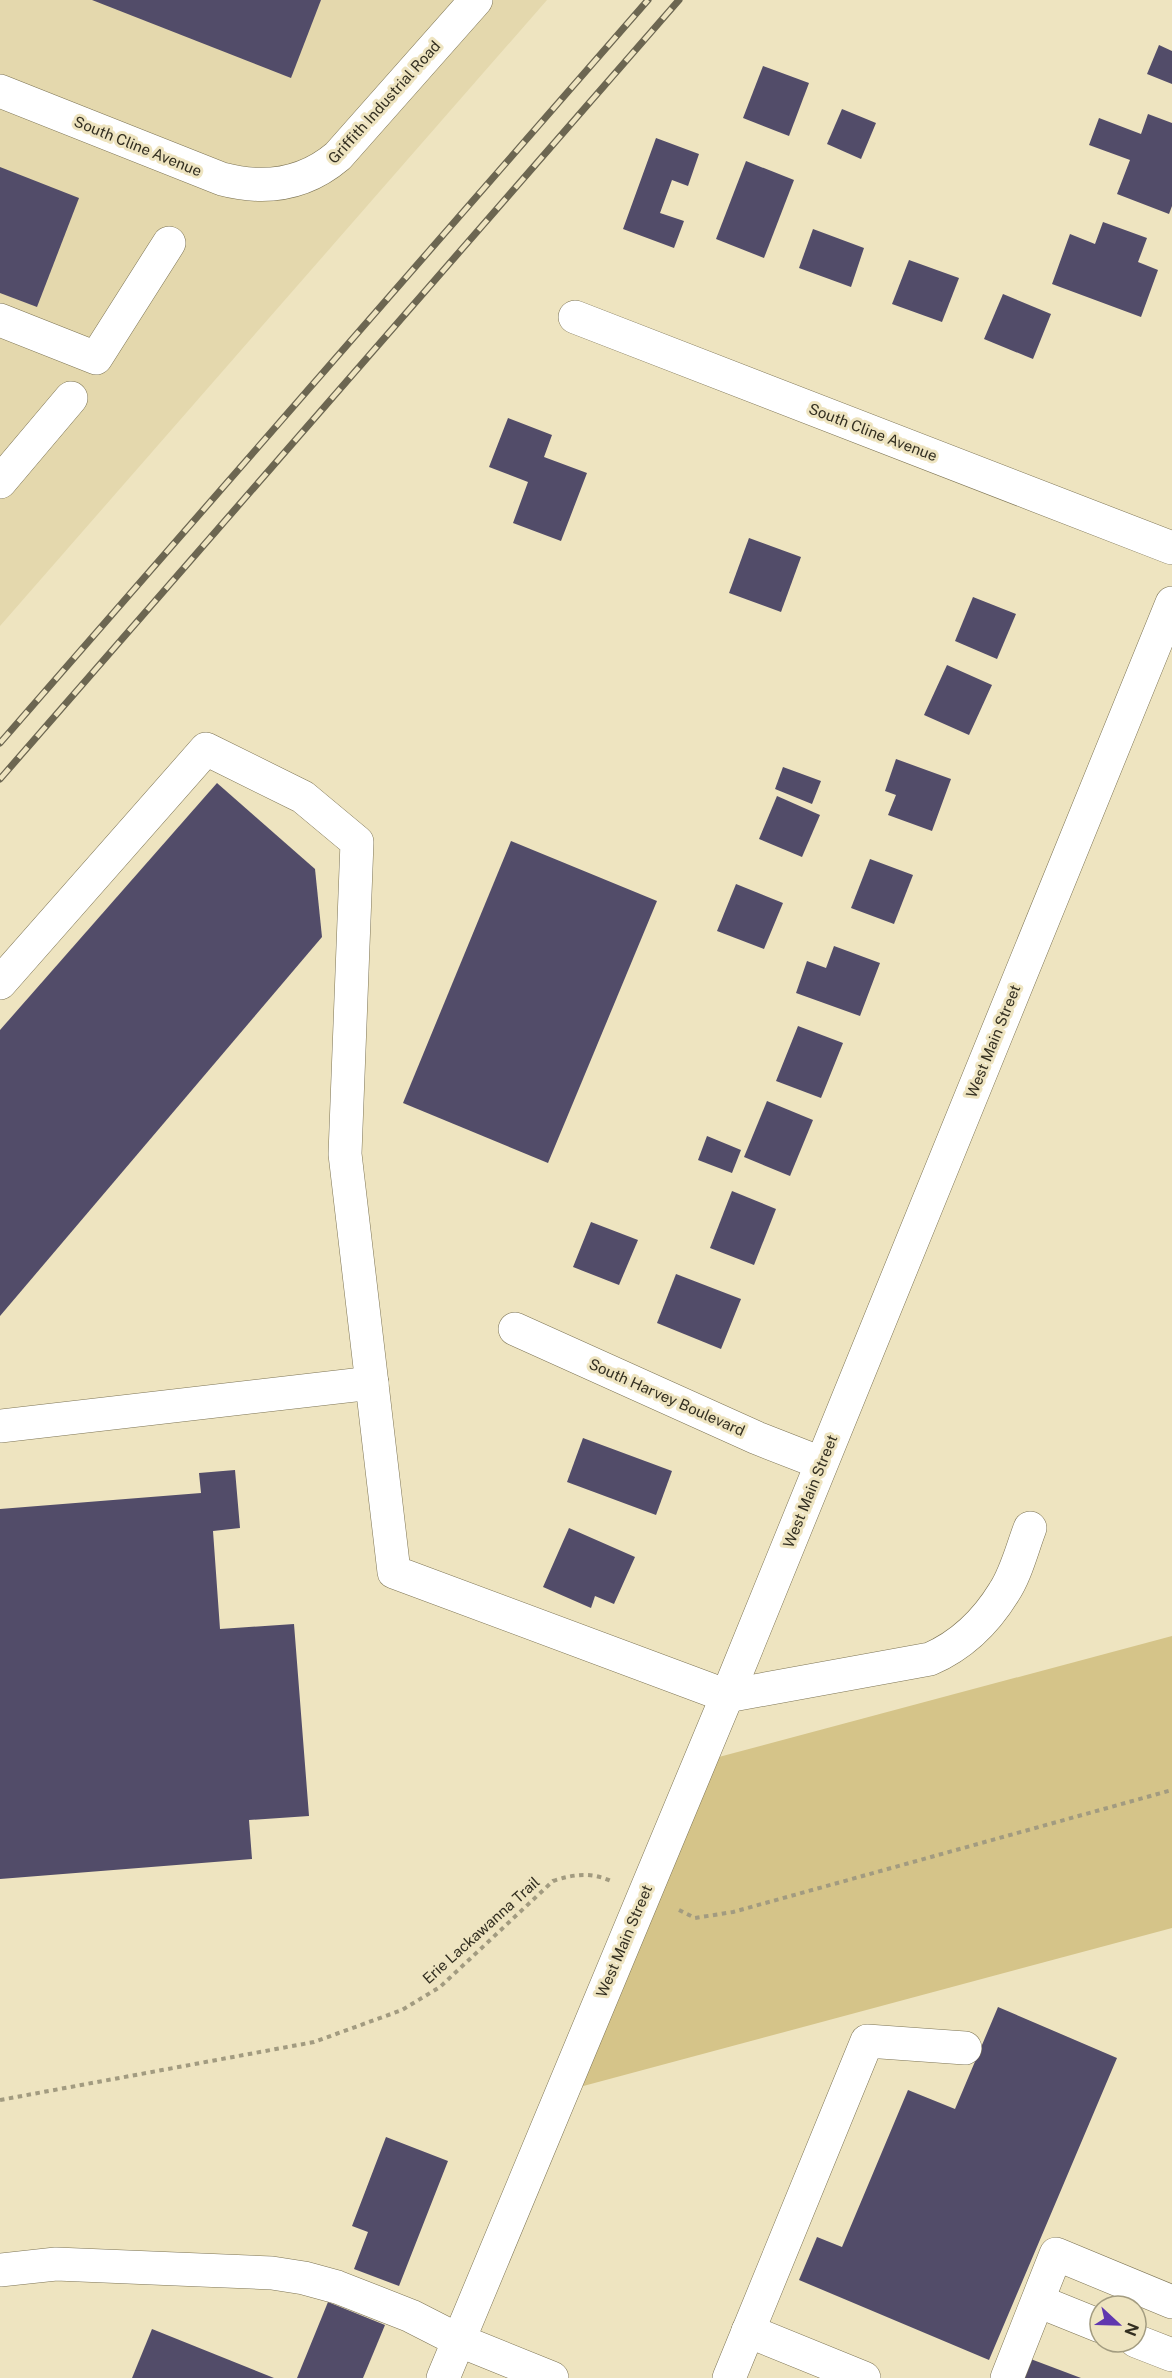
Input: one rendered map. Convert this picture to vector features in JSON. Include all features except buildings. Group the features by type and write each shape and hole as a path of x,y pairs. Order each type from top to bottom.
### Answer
{"street":[{"name":"Griffith Industrial Road","path":"280,184 314,174 338,156 476,0"},
{"name":"South Cline Avenue","path":"0,91 222,179 242,184 280,184"},
{"path":"0,320 96,358 169,243"},
{"name":"South Cline Avenue","path":"575,316 1172,548"},
{"path":"0,482 71,398"},
{"name":"West Main Street","path":"442,2378 727,1696 821,1463 1162,655 1172,603"},
{"path":"0,983 206,749 303,797 357,842 345,1154 394,1572 727,1696 930,1659 952,1649 971,1634 1005,1592 1030,1528"},
{"name":"South Harvey Boulevard","path":"515,1329 757,1438 821,1463"},
{"path":"0,1426 372,1383"},
{"path":"729,2378 867,2041 965,2048"},
{"path":"1006,2378 1056,2254 1172,2302"},
{"path":"0,2270 56,2264 272,2273 293,2276 337,2288 411,2316 458,2340 552,2378"},
{"path":"1038,2301 1088,2321"},
{"path":"748,2331 864,2378"},
{"path":"1148,2346 1172,2355"}],"path":[{"path":"695,1918 733,1912 1172,1790"},
{"name":"Erie Lackawanna Trail","path":"0,2100 314,2042 402,2010 440,1987 553,1881 585,1874 601,1876"}],"shaded area":[{"path":"0,0 547,0 0,626"},
{"path":"1172,1636 1172,1928 561,2092 700,1762"}],"railway":[{"path":"0,743 648,0"},
{"path":"0,779 679,0"}]}
